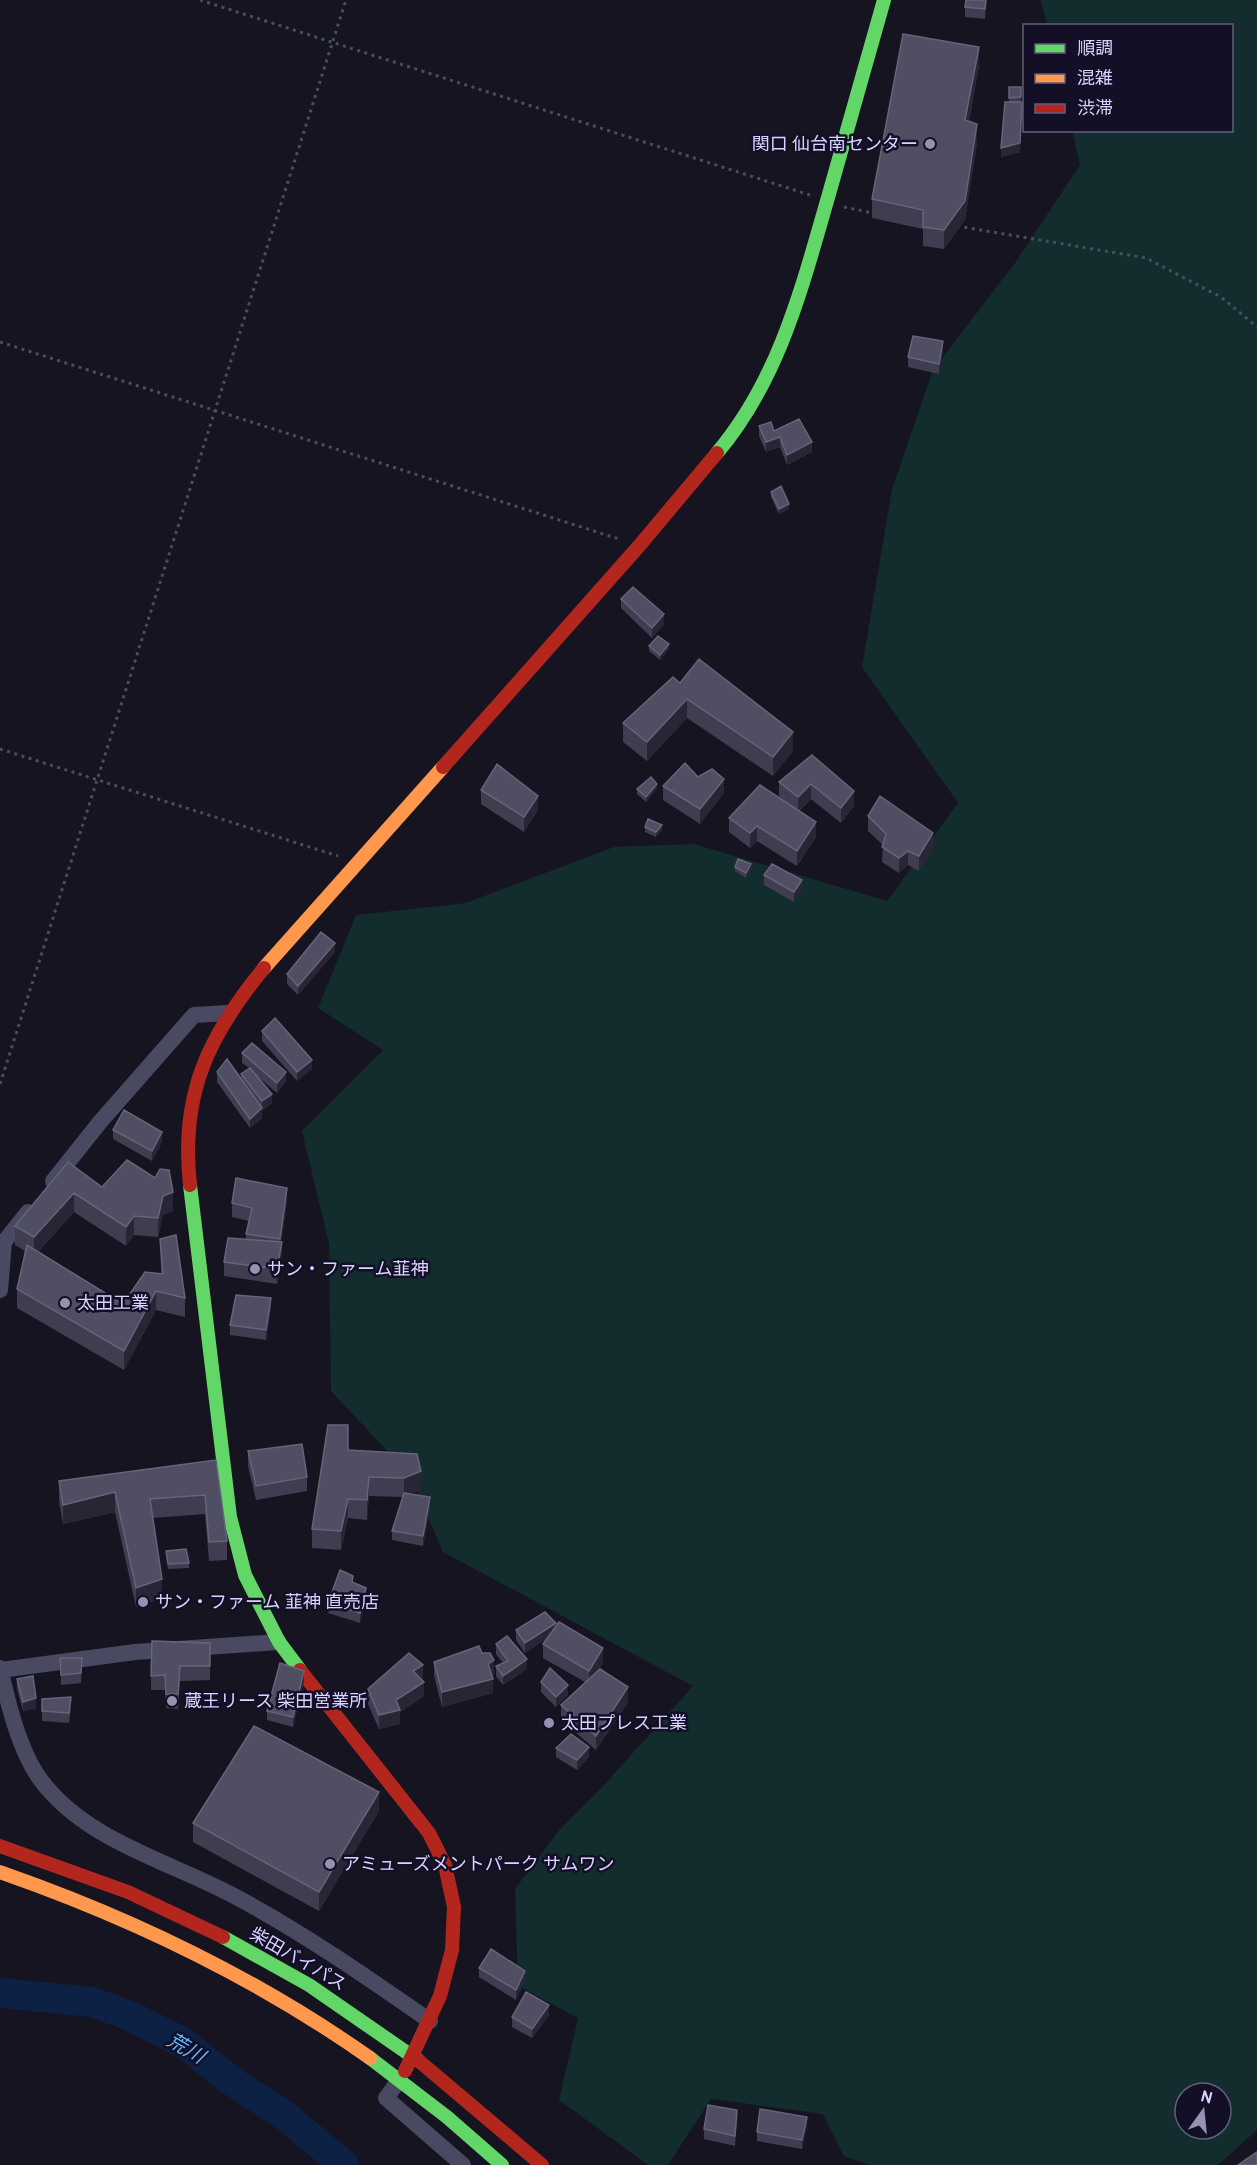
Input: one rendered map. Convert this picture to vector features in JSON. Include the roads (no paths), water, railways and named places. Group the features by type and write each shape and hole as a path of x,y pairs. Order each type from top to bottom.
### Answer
{"main road":[{"path":"400,2079 430,2021 452,1950 454,1907 445,1865 429,1833 357,1745 279,1642 245,1575 230,1517 187,1156 192,1108 207,1051 228,1013 356,862 639,546 742,424 764,386 797,305 884,0"},
{"name":"柴田バイパス","path":"0,1846 74,1870 135,1895 288,1971 414,2055 542,2165"},
{"path":"0,1872 91,1903 173,1938 268,1991 400,2079 502,2165"}],"street":[{"path":"0,1290 4,1242 100,1122 194,1015 228,1013"},
{"path":"279,1642 135,1652 0,1669 10,1712 30,1758 40,1778 63,1805 90,1825 256,1908 313,1942 430,2021"},
{"path":"400,2079 386,2098 463,2165"}],"waterway":[{"name":"荒川","path":"0,1993 92,2002 130,2016 184,2043 230,2080 284,2115 344,2165"}],"place":[{"name":"関口 仙台南センター","path":"930,144"},
{"name":"サン・ファーム韮神","path":"255,1269"},
{"name":"太田工業","path":"65,1303"},
{"name":"サン・ファーム 韮神 直売店","path":"143,1602"},
{"name":"蔵王リース 柴田営業所","path":"172,1701"},
{"name":"太田プレス工業","path":"549,1723"},
{"name":"アミューズメントパーク サムワン","path":"330,1864"}]}
